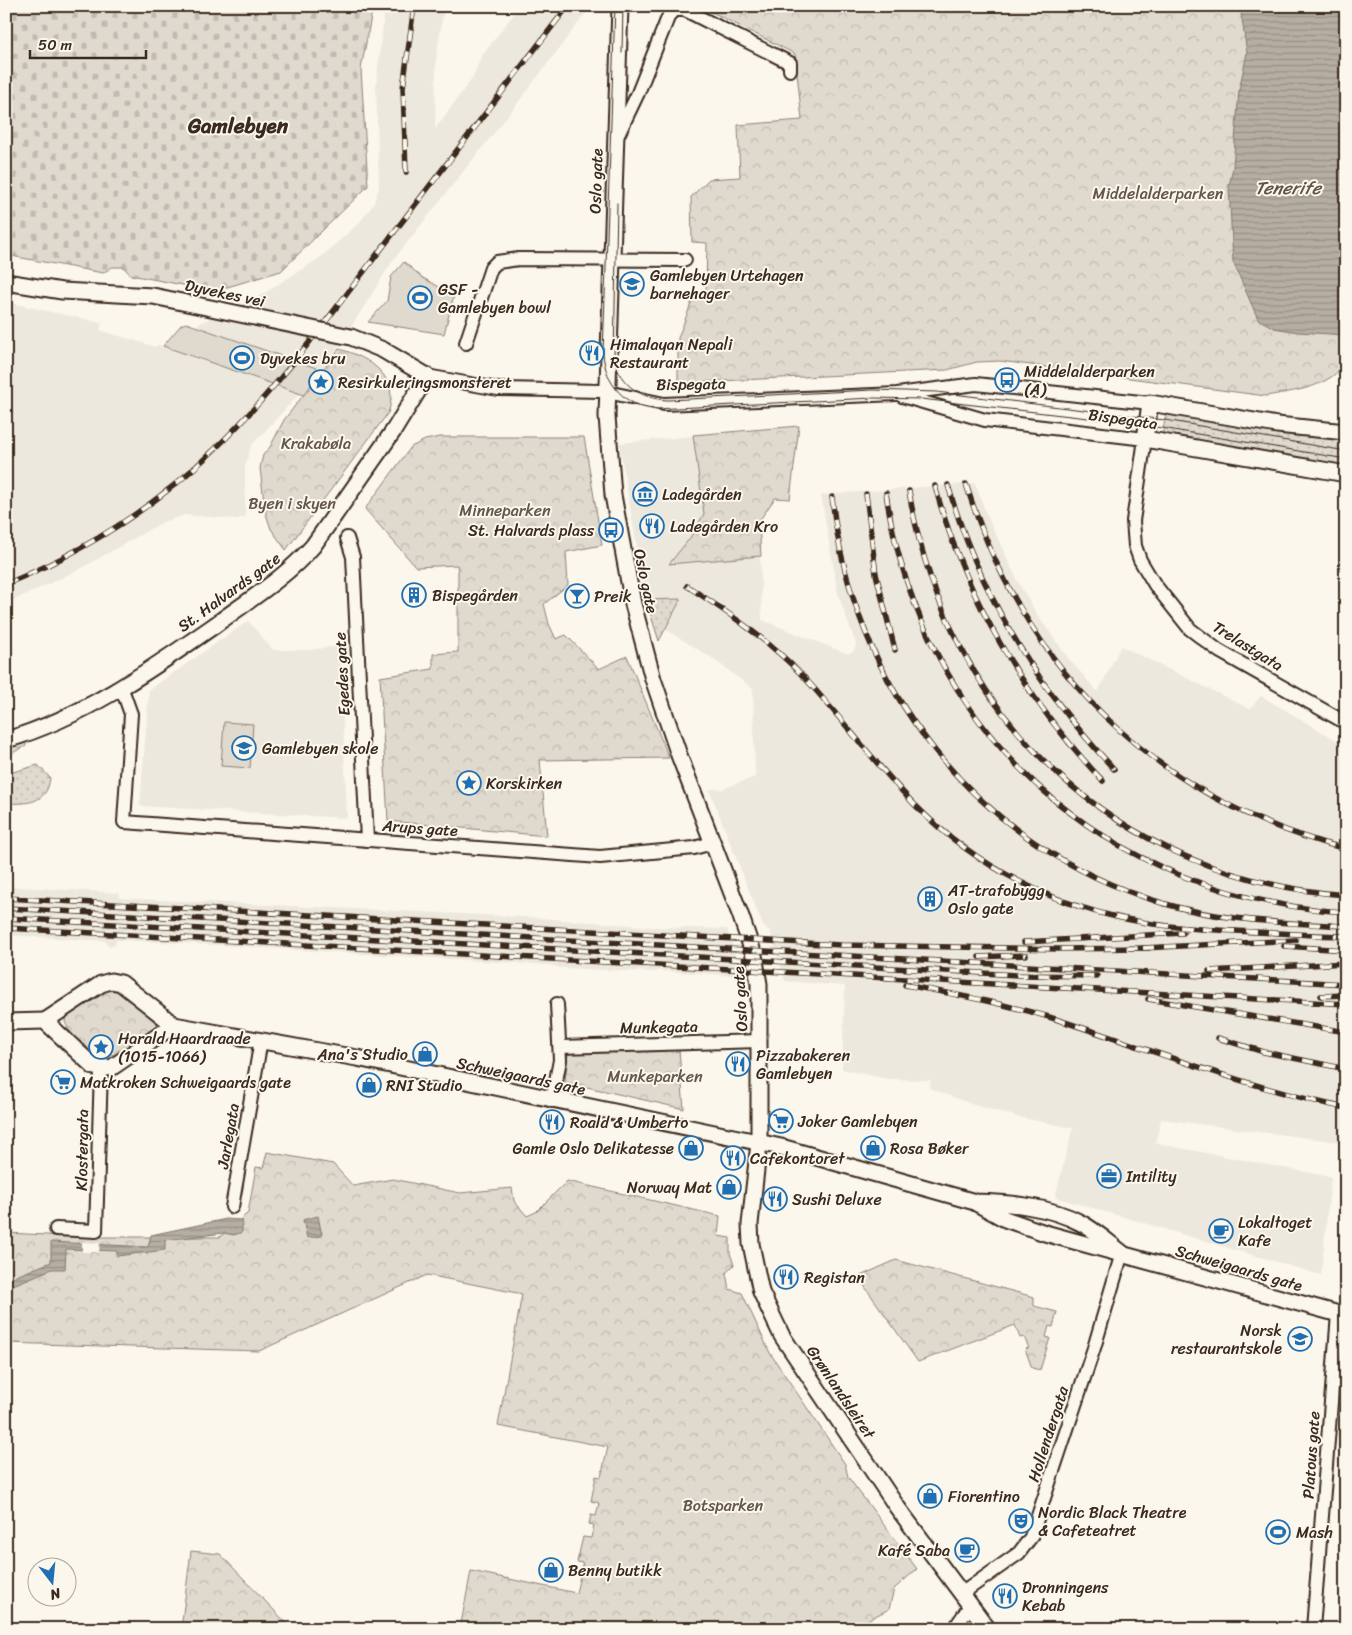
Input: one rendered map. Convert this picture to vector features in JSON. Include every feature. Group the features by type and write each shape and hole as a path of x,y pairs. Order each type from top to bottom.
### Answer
{"street":[{"name":"Oslo gate","path":"620,6 611,260 608,392 609,465 621,543 635,614 656,688 757,965 760,1042 759,1143"},
{"path":"615,142 638,93 669,15 674,10 685,10 790,63 790,70"},
{"path":"466,343 491,268 497,262 519,259 685,260"},
{"name":"Dyvekes vei","path":"6,282 70,292 153,296 351,337 378,347 428,376"},
{"name":"Bispegata","path":"428,376 498,389 608,392 664,404 897,394 969,384 990,385 1150,403 1276,425 1346,432"},
{"name":"St. Halvards gate","path":"6,740 68,716 122,688 266,589 300,560 349,496 428,376"},
{"name":"Bispegata","path":"897,394 986,420 1145,439 1346,474"},
{"name":"Trelastgata","path":"1150,403 1133,521 1135,546 1140,560 1155,585 1190,629 1218,652 1346,724"},
{"name":"Egedes gate","path":"347,538 353,557 366,840"},
{"name":"Arups gate","path":"122,688 131,714 124,822 600,857 694,848 712,842"},
{"path":"6,1022 45,1021 100,984 110,981 121,983 174,1025 111,1068 102,1070 94,1067 45,1021"},
{"path":"552,1101 558,1073 560,1047 557,1004"},
{"name":"Schweigaards gate","path":"174,1025 261,1040 781,1147 975,1202 1005,1219 1026,1227 1342,1315"},
{"name":"Jarlegata","path":"232,1207 261,1040"},
{"name":"Munkegata","path":"560,1047 760,1042"},
{"name":"Klostergata","path":"56,1228 96,1231 102,1070"},
{"name":"Grønlandsleiret","path":"759,1143 750,1239 756,1272 767,1307 796,1357 897,1507 988,1629"},
{"name":"Schweigaards gate","path":"975,1202 1006,1203 1064,1216 1083,1224 1122,1253"},
{"name":"Hollendergata","path":"954,1629 965,1600 1019,1553 1031,1537 1094,1348 1122,1253"},
{"name":"Platous gate","path":"1313,1629 1342,1315"}],"shaded area":[{"path":"385,6 444,6 436,59 435,129 473,77 481,57 520,6 591,6 517,104 394,259 328,363 251,446 245,466 245,517 236,519 184,515 161,523 80,569 6,604 6,302 102,323 100,330 156,347 157,345 163,346 202,322 258,297 321,257 358,224 373,205 379,188 376,85"},
{"path":"799,426 790,499 775,498 759,521 762,620 848,654 854,651 856,644 838,594 821,495 975,483 986,513 1017,580 1036,613 1068,658 1098,692 1121,646 1250,709 1261,696 1346,746 1346,1143 1161,1119 1155,1143 1331,1177 1321,1275 1055,1197 1073,1128 1018,1117 974,1105 929,1088 931,1080 887,1079 842,1069 845,986 785,981 770,931 763,926 709,789 722,789 755,777 753,689 712,658 665,629 681,599 646,600 619,443"},
{"name":"Gamlebyen skole","path":"248,621 273,650 308,650 340,646 347,818 140,806 149,690"},
{"path":"6,886 119,893 119,898 526,917 654,927 727,929 742,976 662,970 653,972 562,968 550,965 181,943 116,940 115,946 111,946 106,945 106,941 6,935"}],"green space":[{"path":"6,6 373,6 361,69 368,186 281,271 214,291 131,275 123,267 112,267 103,273 6,255"},
{"name":"Middelalderparken","path":"700,6 1346,6 1346,361 1339,370 1321,383 1299,390 1266,396 1000,361 977,362 947,370 678,383 678,338 694,296 706,291 707,243 692,242 691,197 709,179 740,177 738,125 802,120 795,54"},
{"name":"GSF - Gamlebyen bowl","path":"404,262 423,278 454,295 444,334 368,322 387,301 391,277"},
{"name":"Dyvekes bru","path":"186,323 322,370 304,395 163,346 181,325"},
{"name":"Krakabøla","path":"339,349 362,357 380,371 390,389 391,401 388,413 286,550 271,529 265,511 260,468 263,455 270,447 284,420"},
{"path":"1166,413 1276,433 1309,432 1344,437 1345,463 1343,462 1342,469 1162,437"},
{"path":"799,426 790,499 775,498 759,521 761,556 669,564 690,538 704,514 693,435"},
{"name":"Minneparken","path":"440,437 584,437 602,545 566,552 568,585 544,604 549,624 556,639 566,635 599,669 627,656 669,758 540,760 547,836 388,821 380,677 433,669 433,654 458,652 458,573 457,565 416,567 365,509 411,447 425,440"},
{"path":"681,599 659,641 646,600"},
{"path":"224,722 253,724 250,768 221,766"},
{"path":"26,743 26,746 6,756 6,749"},
{"path":"38,765 50,778 45,793 35,801 6,803 6,774"},
{"path":"108,990 120,991 157,1021 157,1028 120,1054 112,1055 95,1051 80,1042 65,1022 66,1015 100,992"},
{"name":"Munkeparken","path":"679,1050 684,1109 565,1082 568,1053"},
{"name":"Botsparken","path":"267,1152 333,1164 353,1186 393,1179 460,1193 512,1188 514,1201 527,1216 536,1212 567,1181 720,1216 718,1236 730,1238 730,1253 734,1265 726,1273 729,1289 742,1293 770,1353 845,1464 848,1477 917,1569 894,1589 889,1609 850,1629 460,1629 471,1571 576,1593 583,1563 577,1562 583,1537 591,1538 594,1525 589,1524 591,1515 596,1516 599,1503 591,1501 596,1476 601,1477 608,1447 498,1426 522,1294 427,1275 259,1351 6,1343 6,1233 87,1237 220,1237 248,1213 256,1167 263,1168"},
{"path":"896,1260 1034,1297 1034,1306 1057,1312 1053,1327 1049,1326 1046,1337 1050,1338 1040,1370 1032,1368 1025,1349 1029,1348 1024,1337 1020,1338 1015,1325 918,1362 858,1277"},
{"path":"191,1551 220,1554 292,1629 181,1629"}],"water":[{"name":"Tenerife","path":"1240,6 1346,6 1346,335 1298,332 1274,328 1258,319 1233,262 1229,186 1233,167 1239,90 1247,53"},
{"path":"318,1216 322,1236 307,1238 303,1220"},
{"path":"226,1219 242,1220 242,1232 234,1235 224,1233 165,1240 165,1250 117,1256 117,1251 66,1249 65,1269 52,1269 6,1288 6,1280 51,1262 51,1242 148,1247 151,1235"}],"pier":[{"path":"82,1242 100,1243 99,1252 82,1252"}],"tram line":[{"path":"615,6 603,353 612,384 626,399 635,404 656,409 873,398 921,399 1132,423 1346,459"},
{"path":"622,53 623,6"},
{"path":"617,203 614,359 621,376 627,383 633,389 649,397 668,400 873,390 937,392 1165,420 1346,451"}],"railway":[{"path":"406,172 403,88 414,6"},
{"path":"6,584 63,558 117,526 168,490 215,449 261,401 304,349 568,6"},
{"path":"966,484 991,551 1023,613 1062,668 1106,718 1158,761 1215,797 1278,827 1346,849"},
{"path":"948,485 976,564 1014,637 1060,705 1114,769"},
{"path":"935,486 963,567 1001,644 1048,716 1103,781"},
{"path":"909,491 929,573 961,647 1003,714 1055,771 1116,819 1186,856 1263,882 1346,895"},
{"path":"886,493 906,579 939,657 984,727 1039,787 1104,836 1178,874 1259,900 1346,912"},
{"path":"866,494 876,574 895,650"},
{"path":"832,497 844,567 866,633 896,695 935,751 982,800 1035,843 1096,877 1162,903 1207,914 1230,917 1346,926"},
{"path":"687,586 748,628 789,662 900,789 939,827 991,866 1020,882 1079,907 1142,922 1199,929 1346,936"},
{"path":"6,898 841,945 1058,949 1149,948"},
{"path":"6,908 1346,984"},
{"path":"6,918 1017,975 1097,976"},
{"path":"6,928 1346,1004"},
{"path":"1024,942 1183,933"},
{"path":"1143,948 1296,940"},
{"path":"1284,946 1346,950"},
{"path":"979,957 1026,955"},
{"path":"1209,971 1346,963"},
{"path":"905,985 977,999 1049,1017 1233,1078 1346,1108"},
{"path":"1321,996 1346,995"},
{"path":"1148,999 1346,1032"},
{"path":"1218,1038 1264,1052 1346,1069"}],"place":[{"name":"Gamlebyen Urtehagen barnehager","path":"632,284"},
{"name":"GSF - Gamlebyen bowl","path":"420,298"},
{"name":"Himalayan Nepali Restaurant","path":"592,353"},
{"name":"Dyvekes bru","path":"242,358"},
{"name":"Middelalderparken (A)","path":"1007,380"},
{"name":"Resirkuleringsmonsteret","path":"321,382"},
{"name":"Ladegården","path":"645,494"},
{"name":"Ladegården Kro","path":"652,526"},
{"name":"St. Halvards plass","path":"611,530"},
{"name":"Bispegården","path":"414,595"},
{"name":"Preik","path":"577,596"},
{"name":"Gamlebyen skole","path":"244,748"},
{"name":"Korskirken","path":"469,783"},
{"name":"AT-trafobygg Oslo gate","path":"930,899"},
{"name":"Harald Haardraade (1015-1066)","path":"101,1047"},
{"name":"Ana's Studio","path":"425,1054"},
{"name":"Pizzabakeren Gamlebyen","path":"738,1064"},
{"name":"Matkroken Schweigaards gate","path":"63,1082"},
{"name":"RNI Studio","path":"369,1085"},
{"name":"Joker Gamlebyen","path":"781,1121"},
{"name":"Roald & Umberto","path":"552,1122"},
{"name":"Gamle Oslo Delikatesse","path":"691,1148"},
{"name":"Rosa Bøker","path":"873,1148"},
{"name":"Cafekontoret","path":"733,1158"},
{"name":"Intility","path":"1109,1176"},
{"name":"Norway Mat","path":"729,1187"},
{"name":"Sushi Deluxe","path":"775,1199"},
{"name":"Lokaltoget Kafe","path":"1221,1231"},
{"name":"Registan","path":"786,1277"},
{"name":"Norsk restaurantskole","path":"1300,1339"},
{"name":"Fiorentino","path":"930,1496"},
{"name":"Nordic Black Theatre & Cafeteatret","path":"1021,1521"},
{"name":"Mash","path":"1278,1532"},
{"name":"Kafé Saba","path":"967,1550"},
{"name":"Benny butikk","path":"551,1570"},
{"name":"Dronningens Kebab","path":"1005,1596"}],"district":[{"name":"Gamlebyen","path":"238,126"}],"park label":[{"name":"Byen i skyen","path":"292,503"}]}
